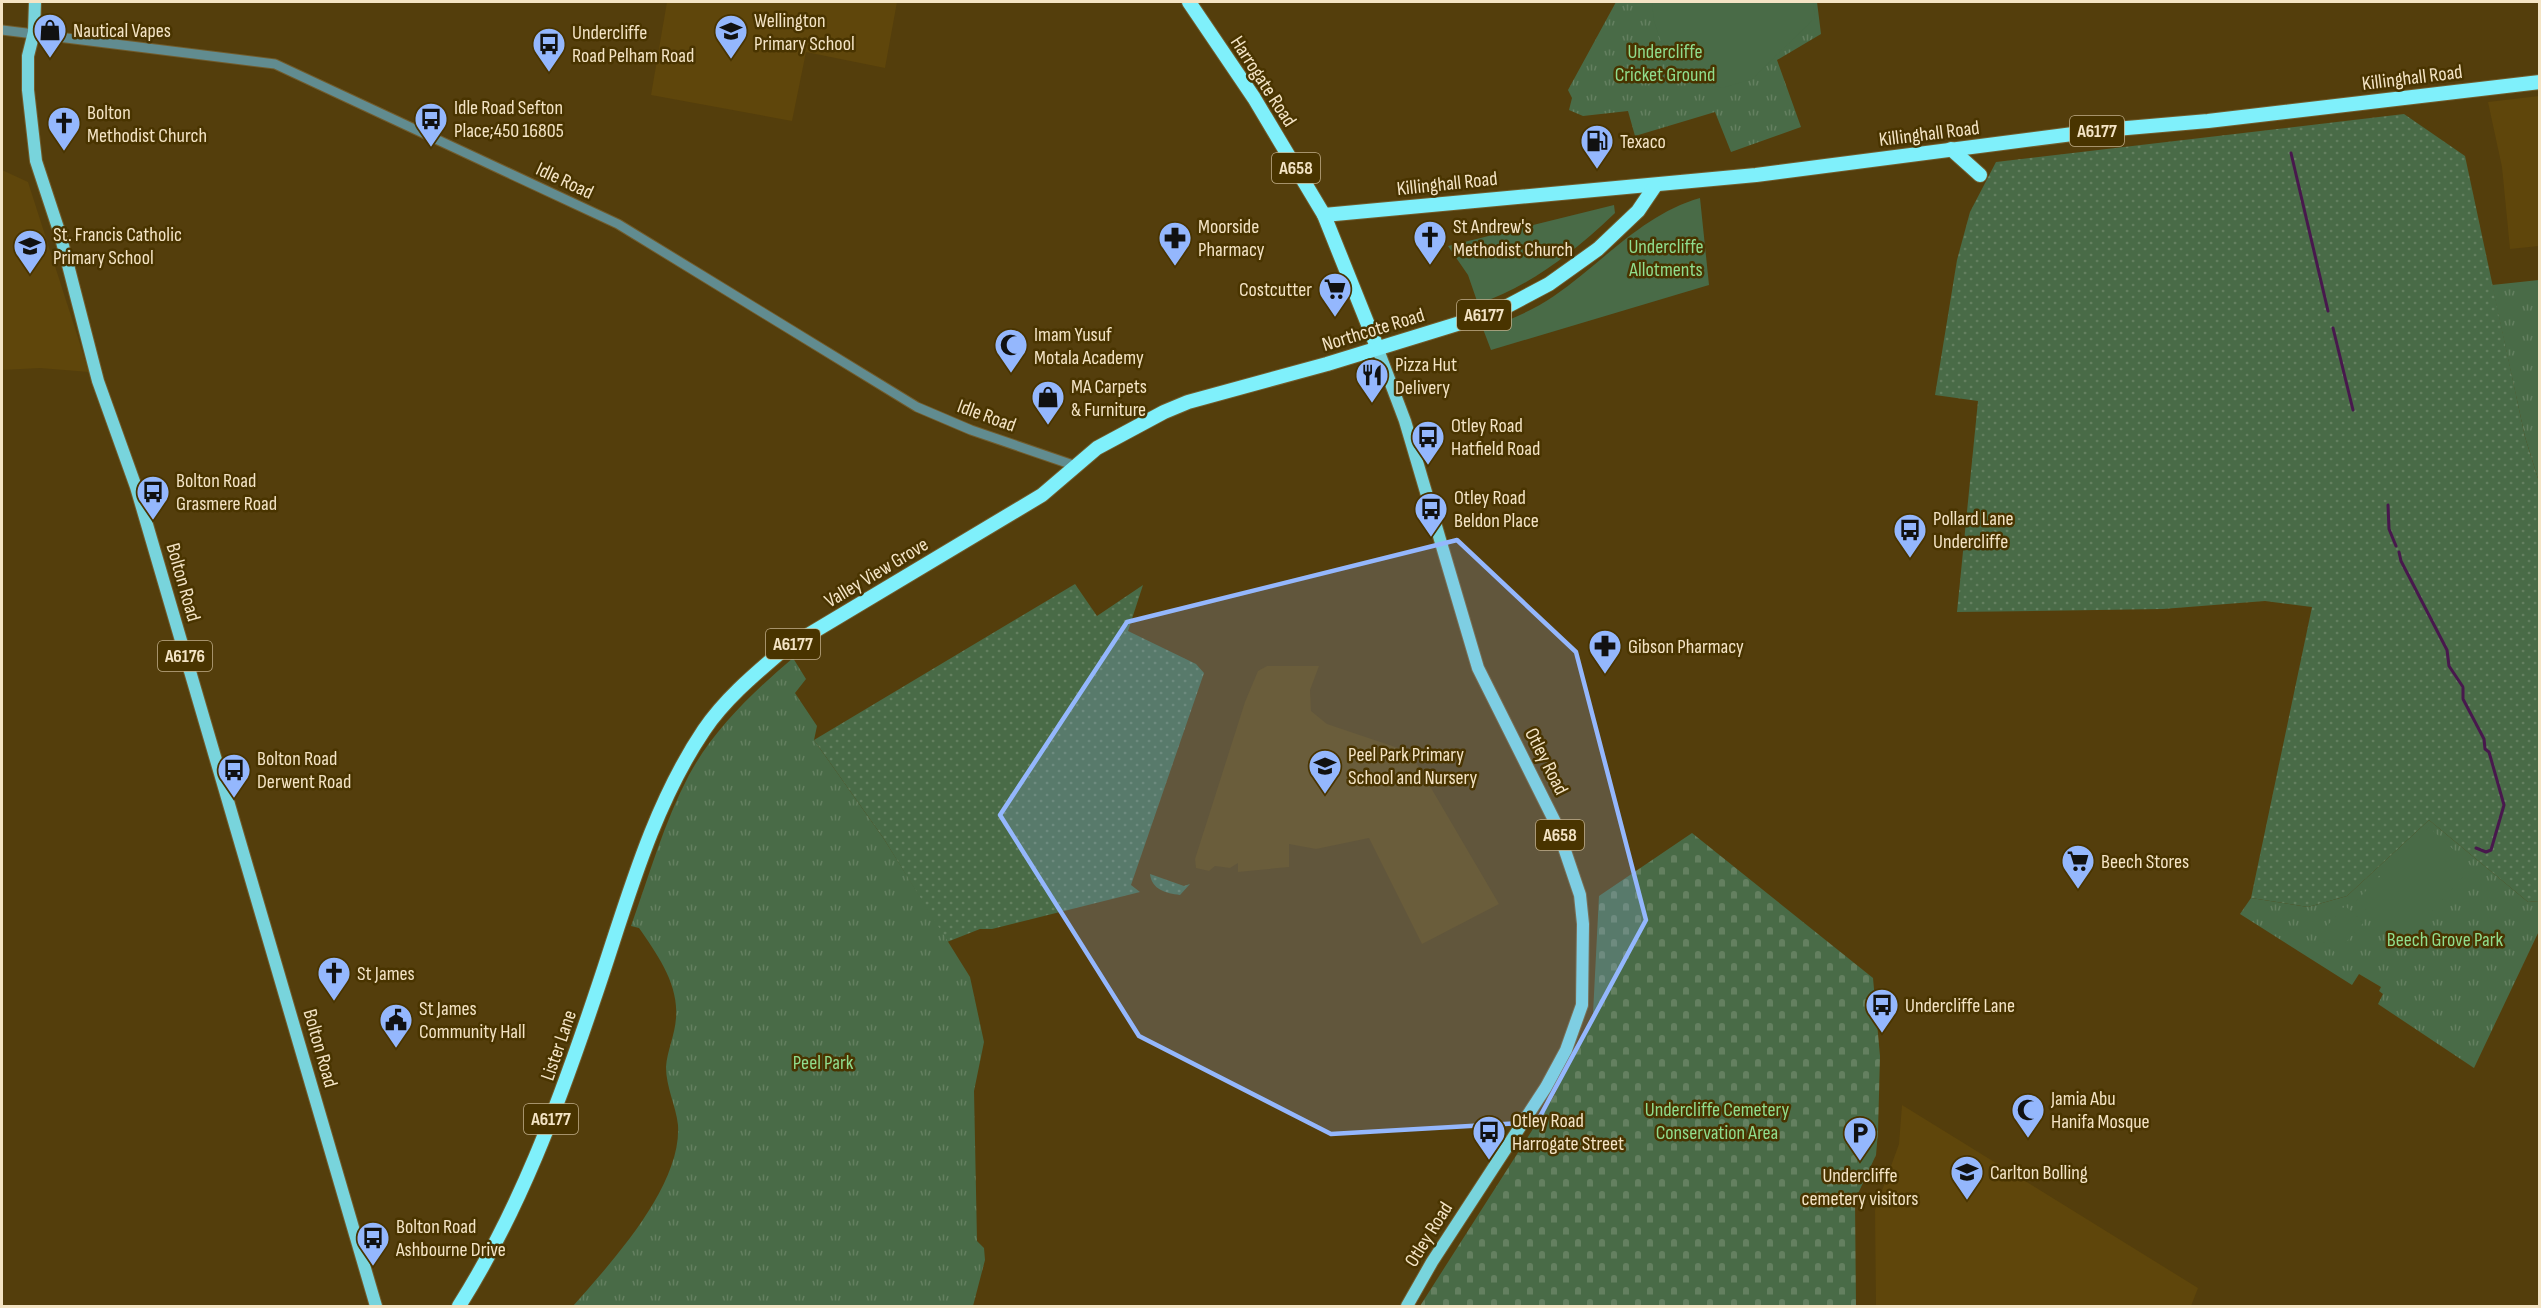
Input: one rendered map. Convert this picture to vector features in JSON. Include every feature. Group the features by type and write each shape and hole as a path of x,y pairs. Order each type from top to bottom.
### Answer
{"highway":[{"name":"Harrogate Road","path":"1189,2 1254,98 1324,215 1377,347"},
{"name":"Killinghall Road","path":"1324,215 1655,186 1951,149 2540,82"},
{"path":"1951,149 1980,175"},
{"name":"Northcote Road","path":"1076,466 1097,448 1139,424 1188,402 1327,364 1502,309 1549,284 1598,249 1638,211 1655,186"},
{"name":"Valley View Grove","path":"619,922 665,800 681,768 705,729 746,682 783,650 1042,495 1076,466"},
{"name":"Lister Lane","path":"459,1306 488,1257 528,1177 562,1091 619,922"}],"main road":[{"name":"Bolton Road","path":"35,2 34,32 28,56 28,90 36,161 60,234 98,381 136,487 376,1306"},
{"name":"Otley Road","path":"1377,347 1405,421 1478,668 1556,824 1580,895 1583,924 1582,1005 1566,1050 1546,1087 1448,1237 1407,1306"}],"street":[{"name":"Idle Road","path":"2,30 34,32 275,64 618,224 917,407 971,430 1076,466"}],"highlighted area":[{"path":"1457,540 1576,652 1646,920 1537,1122 1331,1134 1139,1036 1000,815 1127,622"}],"shaded area":[{"name":"Wellington Primary School","path":"667,2 897,2 885,68 806,52 792,121 651,95"},
{"path":"2539,96 2539,246 2510,249 2502,167 2488,102"},
{"name":"St. Francis Catholic Primary School","path":"2,170 28,182 89,372 40,368 2,370"},
{"name":"Peel Park Primary School and Nursery","path":"1267,666 1319,666 1310,690 1311,711 1327,724 1410,752 1499,904 1422,944 1369,838 1316,849 1289,844 1289,867 1238,872 1238,863 1230,868 1215,866 1209,871 1196,868 1195,859 1245,702 1258,671"},
{"name":"Carlton Bolling","path":"1902,1105 2198,1288 2191,1306 1876,1306 1875,1210 1899,1144"}],"green space":[{"name":"Undercliffe Cricket Ground","path":"1616,2 1817,2 1821,34 1777,60 1801,127 1731,152 1715,112 1635,136 1628,111 1583,116 1569,110 1572,98 1568,90"},
{"path":"1652,2 1813,2 1815,18 1752,79 1722,88 1676,74 1669,66 1654,21"},
{"path":"2404,114 2465,156 2525,437 2539,482 2539,901 2528,902 2429,820 2347,896 2308,907 2251,898 2312,607 2265,601 2163,609 1957,612 1978,401 1935,395 1957,260 1970,212 1996,162"},
{"name":"Undercliffe Allotments","path":"1700,198 1709,285 1491,350 1483,329 1520,315 1546,301 1641,227 1679,205"},
{"name":"Undercliffe Allotments","path":"1614,205 1615,213 1568,254 1516,287 1478,304 1468,275 1448,246"},
{"path":"2540,280 2539,482 2525,437 2492,285"},
{"path":"1075,584 1097,616 1143,585 1128,631 1196,664 1204,673 1131,885 1140,892 992,929 980,929 947,942 884,839 814,740"},
{"name":"Peel Park","path":"793,658 806,679 795,693 817,726 814,740 884,839 970,977 984,1042 974,1091 977,1241 984,1248 985,1260 973,1306 573,1306 624,1246 657,1198 669,1173 676,1149 678,1125 666,1067 675,1024 674,993 653,948 639,928 631,926 657,849 680,793 710,742 735,712"},
{"name":"Beech Grove Park","path":"2429,820 2528,902 2539,901 2539,931 2474,1068 2378,1004 2383,994 2379,991 2381,987 2359,974 2352,985 2240,914 2251,898 2308,907 2347,896"},
{"path":"2429,827 2472,867 2403,943 2356,901"},
{"name":"Undercliffe Cemetery Conservation Area","path":"1692,833 1873,978 1880,1056 1878,1132 1876,1155 1855,1200 1856,1306 1420,1306 1554,1096 1593,1014 1599,896"},
{"path":"1150,874 1184,886 1190,884 1180,895 1170,893 1160,890 1154,884"},
{"path":"2345,906 2364,922 2336,953 2317,937"}],"waterway":[{"path":"2291,153 2328,311"},
{"path":"2333,328 2353,410"},
{"path":"2388,505 2389,529 2396,546"},
{"path":"2399,552 2401,561 2447,650 2449,666 2463,687 2463,699 2484,739 2485,749 2489,752 2504,805 2491,850 2486,852 2476,848"}],"place":[{"name":"Nautical Vapes","path":"50,59"},
{"name":"Wellington Primary School","path":"731,60"},
{"name":"Undercliffe Road Pelham Road","path":"549,73"},
{"name":"Idle Road Sefton Place;450 16805","path":"431,148"},
{"name":"Bolton Methodist Church","path":"64,152"},
{"name":"Texaco","path":"1597,170"},
{"name":"St Andrew's Methodist Church","path":"1430,266"},
{"name":"Moorside Pharmacy","path":"1175,267"},
{"name":"St. Francis Catholic Primary School","path":"30,275"},
{"name":"Costcutter","path":"1335,318"},
{"name":"Imam Yusuf Motala Academy","path":"1011,374"},
{"name":"Pizza Hut Delivery","path":"1372,404"},
{"name":"MA Carpets & Furniture","path":"1048,426"},
{"name":"Otley Road Hatfield Road","path":"1428,466"},
{"name":"Bolton Road Grasmere Road","path":"153,521"},
{"name":"Otley Road Beldon Place","path":"1431,538"},
{"name":"Pollard Lane Undercliffe","path":"1910,559"},
{"name":"Gibson Pharmacy","path":"1605,675"},
{"name":"Peel Park Primary School and Nursery","path":"1325,795"},
{"name":"Bolton Road Derwent Road","path":"234,799"},
{"name":"Beech Stores","path":"2078,890"},
{"name":"St James","path":"334,1002"},
{"name":"Undercliffe Lane","path":"1882,1034"},
{"name":"St James Community Hall","path":"396,1049"},
{"name":"Jamia Abu Hanifa Mosque","path":"2028,1139"},
{"name":"Otley Road Harrogate Street","path":"1489,1161"},
{"name":"Undercliffe cemetery visitors","path":"1860,1162"},
{"name":"Carlton Bolling","path":"1967,1201"},
{"name":"Bolton Road Ashbourne Drive","path":"373,1267"}]}
